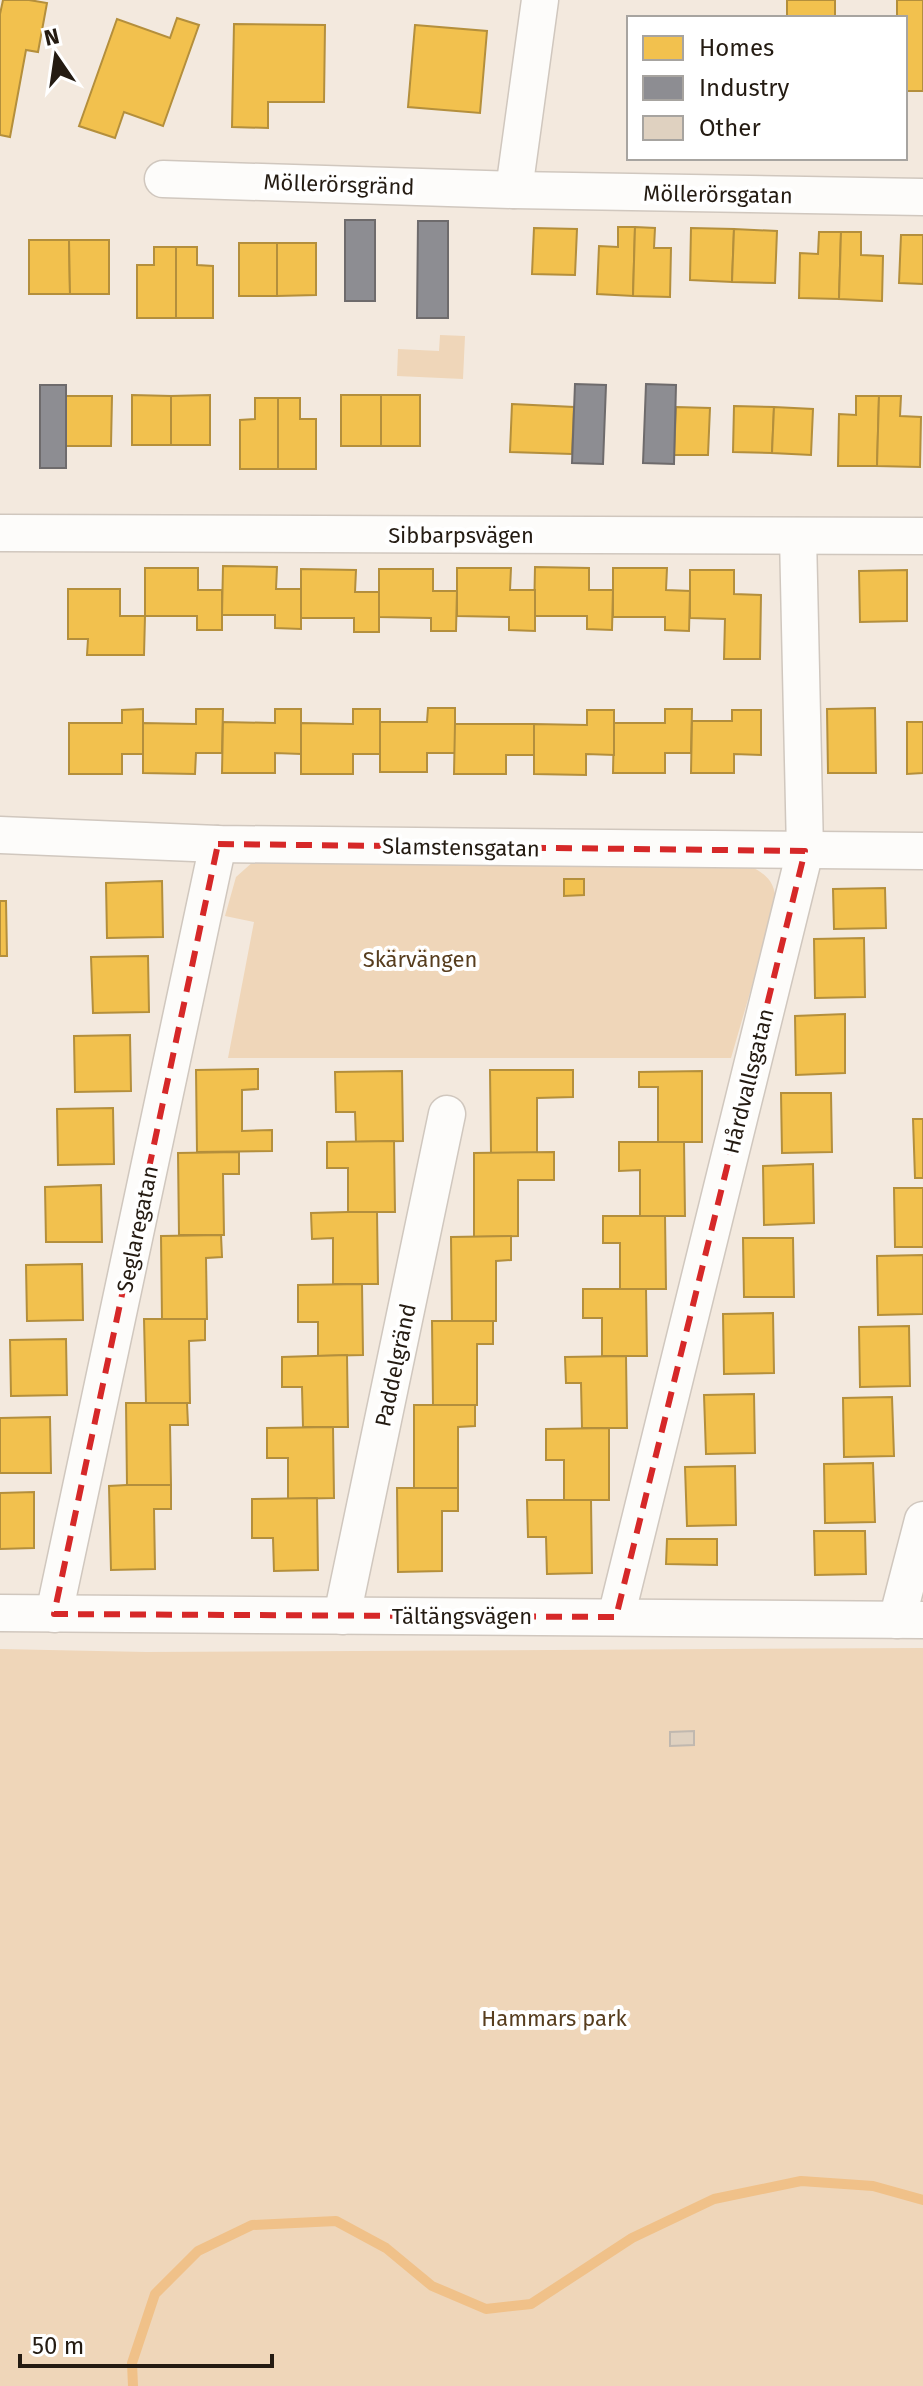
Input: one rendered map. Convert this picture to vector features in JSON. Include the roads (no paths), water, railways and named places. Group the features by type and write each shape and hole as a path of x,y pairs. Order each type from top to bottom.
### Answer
{"street":[{"path":"514,190 540,0"},
{"name":"Möllerörsgränd","path":"163,179 514,190"},
{"name":"Möllerörsgatan","path":"514,190 923,197"},
{"name":"Sibbarpsvägen","path":"1,536 923,536"},
{"name":"Hårdvallsgatan","path":"616,1617 805,851 798,536"},
{"name":"Slamstensgatan","path":"0,835 218,844 923,851"},
{"name":"Seglaregatan","path":"54,1614 218,844"},
{"name":"Paddelgränd","path":"342,1616 447,1114"},
{"path":"910,1620 923,1520"},
{"name":"Tältängsvägen","path":"0,1613 910,1620"}],"waterway":[{"path":"133,2386 132,2363 155,2294 198,2251 252,2225 336,2221 386,2248 432,2286 486,2309 531,2304 632,2238 714,2199 801,2181 873,2186 923,2200"}],"park label":[{"name":"Skärvängen","path":"420,959"},
{"name":"Hammars park","path":"554,2018"}]}
